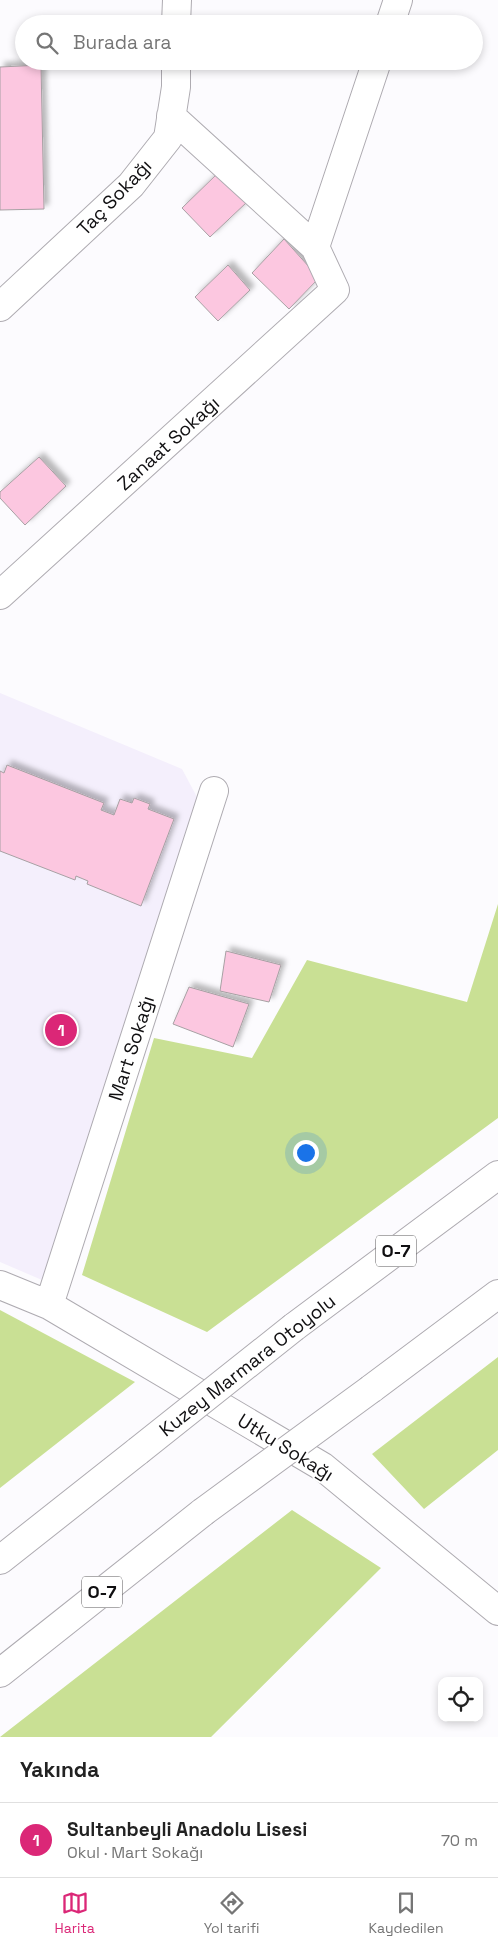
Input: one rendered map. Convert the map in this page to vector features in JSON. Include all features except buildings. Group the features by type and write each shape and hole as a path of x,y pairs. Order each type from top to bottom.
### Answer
{"main road":[{"path":"176,15 177,0"},
{"path":"393,15 398,0"},
{"name":"Taç Sokağı","path":"0,307 131,184 168,138 176,88 176,70"},
{"path":"171,116 314,247 374,70"},
{"name":"Zanaat Sokağı","path":"0,594 335,290 314,247"},
{"name":"Mart Sokağı","path":"48,1305 214,791"},
{"name":"Kuzey Marmara Otoyolu","path":"0,1560 294,1327 498,1175"},
{"name":"Utku Sokağı","path":"0,1285 48,1305 323,1467 498,1611"},
{"name":"O-7","path":"0,1673 204,1512 498,1294"}],"shaded area":[{"path":"0,693 182,769 198,799 42,1280 0,1262"}],"green space":[{"path":"498,904 498,1118 207,1332 82,1275 154,1038 252,1058 307,960 467,1002"},
{"path":"0,1310 135,1382 0,1488"},
{"path":"498,1357 498,1450 424,1509 372,1454"},
{"path":"292,1510 381,1568 211,1737 0,1737"}],"place":[{"name":"Sultanbeyli Anadolu Lisesi","path":"61,1030"}]}
